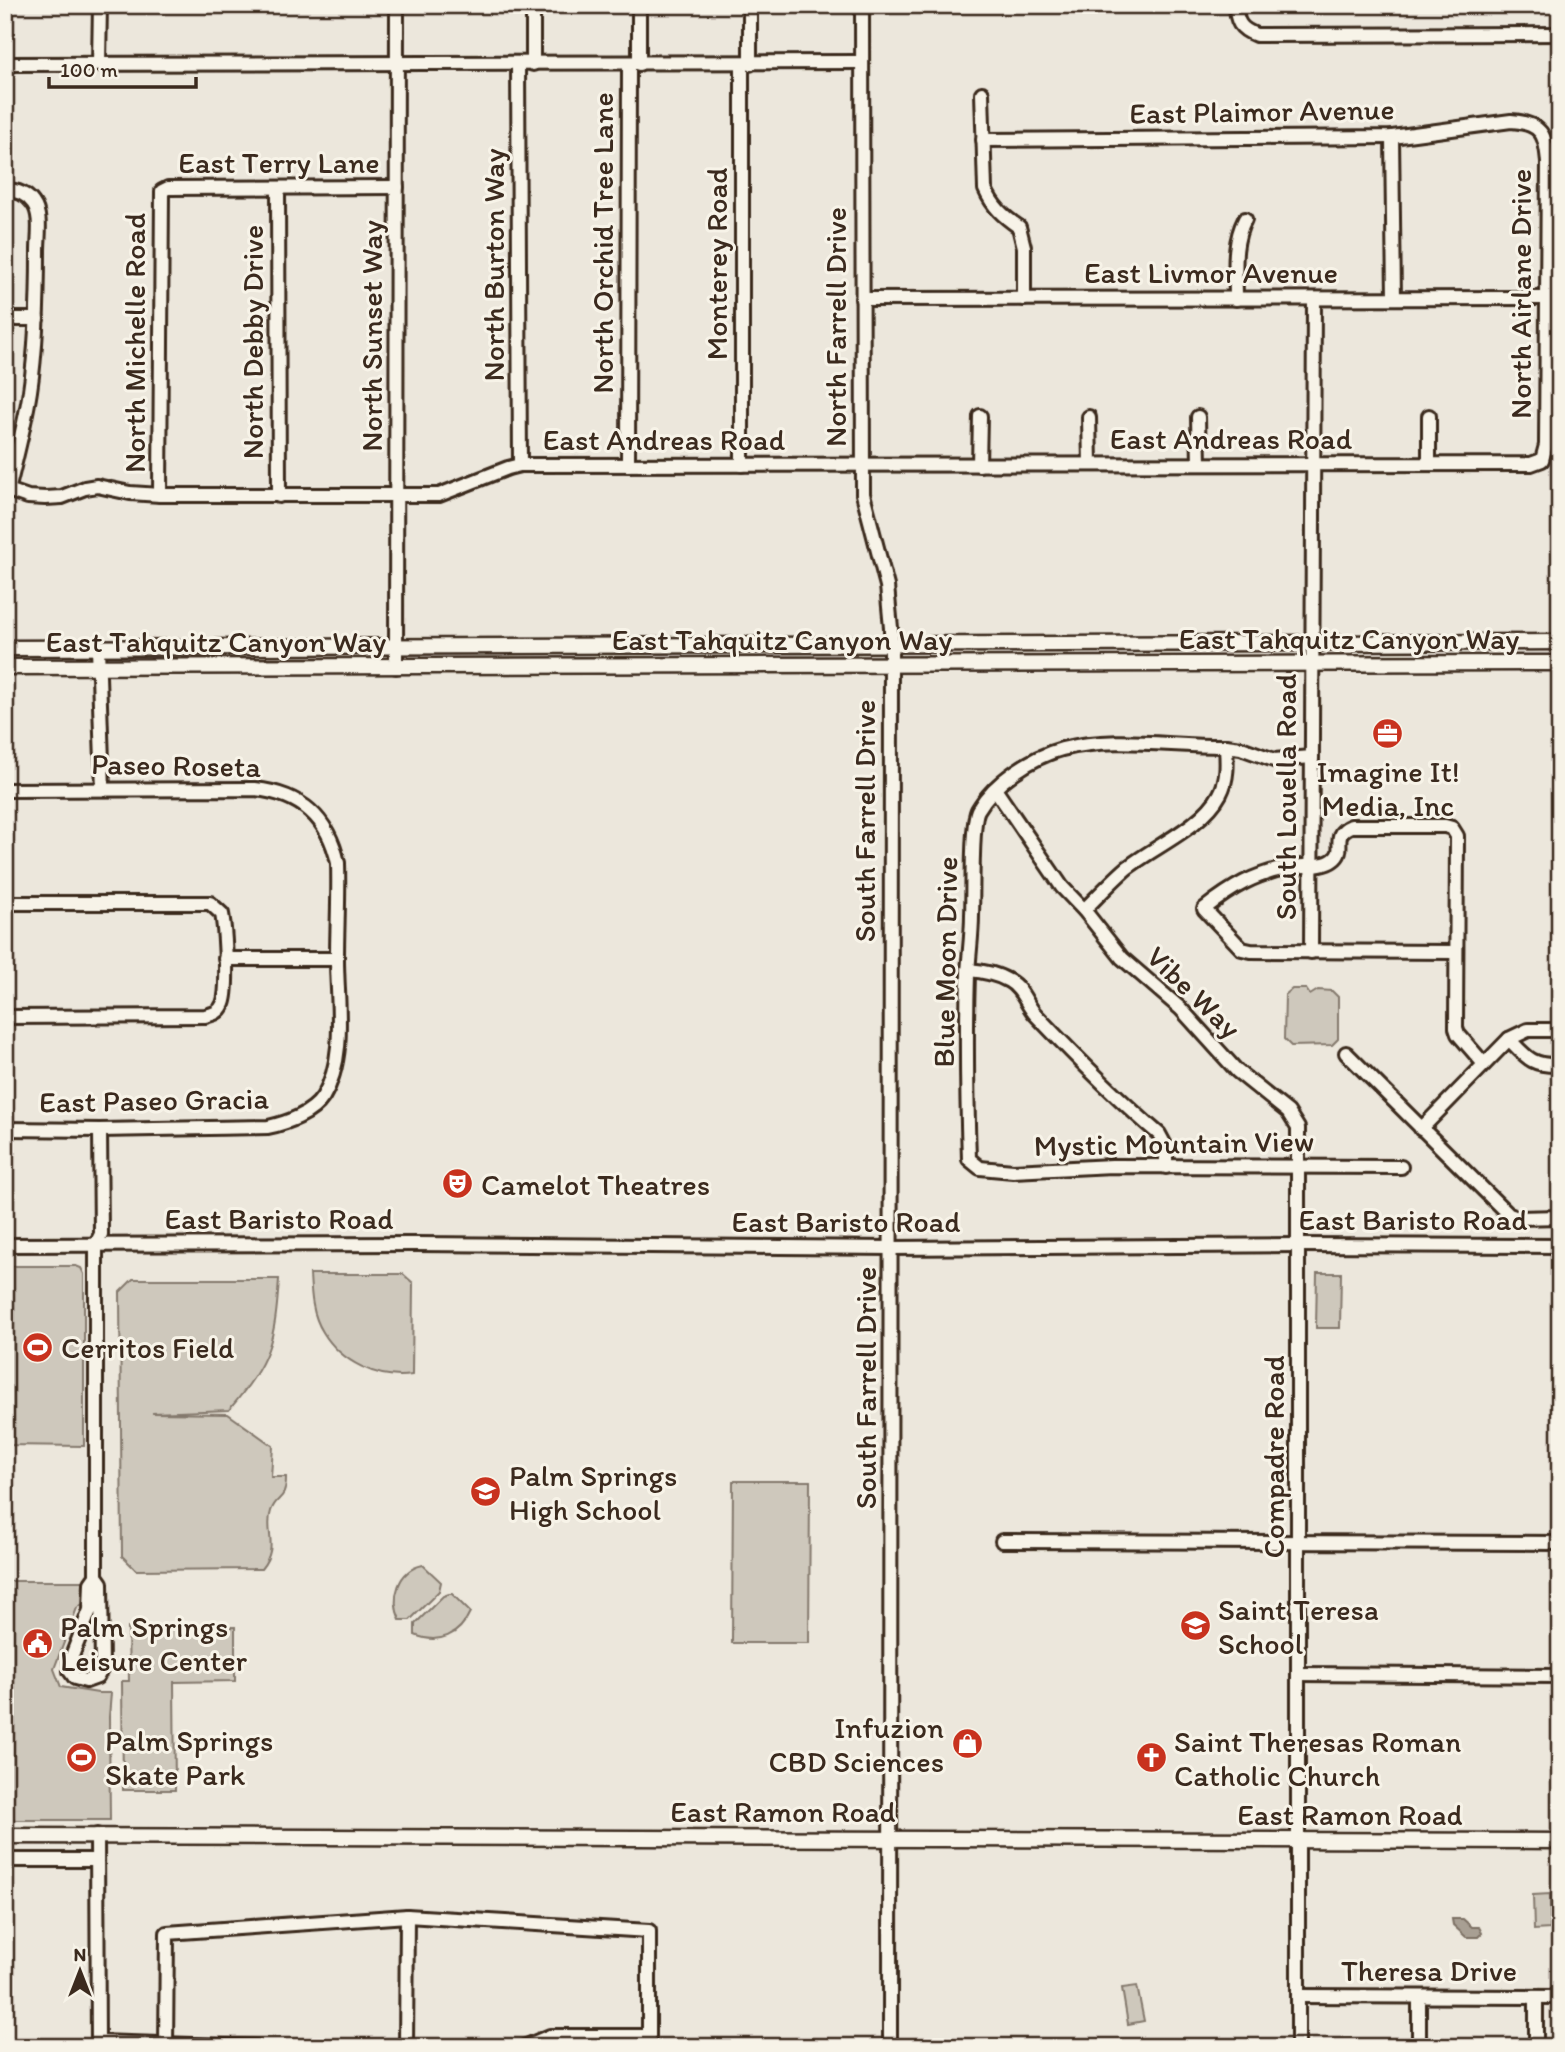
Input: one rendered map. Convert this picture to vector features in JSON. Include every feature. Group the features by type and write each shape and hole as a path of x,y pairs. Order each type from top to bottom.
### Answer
{"main road":[{"name":"East Tahquitz Canyon Way","path":"5,648 1560,642"},
{"name":"East Tahquitz Canyon Way","path":"5,667 1560,663"},
{"name":"East Ramon Road","path":"5,1836 1560,1841"}],"street":[{"path":"99,63 100,5"},
{"name":"North Sunset Way","path":"396,667 397,5"},
{"path":"533,5 533,64"},
{"name":"North Orchid Tree Lane","path":"628,465 634,64 639,5"},
{"name":"Monterey Road","path":"742,465 746,64 750,5"},
{"name":"North Farrell Drive","path":"862,5 863,494 887,586 891,645"},
{"path":"1236,5 1236,19 1240,27 1256,35 1560,34"},
{"path":"5,64 862,62"},
{"name":"North Burton Way","path":"518,64 520,465"},
{"path":"982,93 985,188 1001,215 1019,227 1024,247 1024,299"},
{"name":"East Plaimor Avenue","path":"983,140 1392,137 1511,121 1527,122 1539,129"},
{"name":"North Airlane Drive","path":"1539,129 1547,141 1553,298 1546,445 1542,460"},
{"path":"1392,137 1394,298"},
{"name":"East Terry Lane","path":"162,191 168,188 397,187"},
{"name":"North Debby Drive","path":"278,188 279,496"},
{"path":"5,190 16,190 25,195 34,204 38,215 37,319 30,394 7,490"},
{"name":"North Michelle Road","path":"160,495 162,191"},
{"path":"1236,299 1236,246 1245,219"},
{"name":"East Livmor Avenue","path":"862,299 1553,298"},
{"name":"South Louella Road","path":"1311,952 1314,299"},
{"path":"5,319 37,319"},
{"path":"979,465 980,416"},
{"path":"1429,416 1429,464"},
{"path":"1089,417 1090,464"},
{"path":"1198,417 1199,464"},
{"name":"East Andreas Road","path":"7,490 28,497 45,498 62,497 97,486 130,493 160,495 439,495 520,465 1531,464 1542,460"},
{"name":"South Farrell Drive","path":"890,2047 891,645"},
{"path":"98,648 103,789"},
{"path":"995,789 1040,757 1063,749 1133,742 1226,746 1241,748 1274,760 1312,757"},
{"path":"1084,910 1126,869 1213,806 1221,793 1227,773 1226,746"},
{"name":"Paseo Roseta","path":"5,790 255,789 290,797 306,807 327,831 334,844 338,879 337,959"},
{"name":"Vibe Way","path":"995,789 1062,887 1122,958 1181,1009 1237,1071 1288,1112 1298,1128 1299,1245"},
{"name":"Blue Moon Drive","path":"968,1142 968,970 972,937 976,812 995,789"},
{"path":"1456,952 1251,951 1242,949 1203,909 1235,885 1290,867 1328,863 1336,859 1339,836 1343,829 1351,825 1445,825 1452,828 1457,836 1458,1034 1484,1064"},
{"path":"5,903 210,903 222,914 225,926 223,1005 216,1013 205,1016 5,1017"},
{"path":"225,959 337,959"},
{"name":"East Paseo Gracia","path":"5,1129 268,1127 284,1124 322,1098 334,1069 339,1036 337,959"},
{"path":"968,970 985,971 1011,982 1024,995 1032,1011 1076,1058 1159,1133 1166,1147 1166,1167"},
{"path":"1421,1129 1509,1039 1528,1030 1560,1030"},
{"path":"1509,1039 1531,1062 1545,1066 1560,1065"},
{"path":"1346,1053 1509,1216 1560,1217"},
{"path":"96,1576 91,1583 90,1610 70,1661 70,1671 75,1678 86,1681 97,1677 102,1668 101,1584 96,1576 96,1244 101,1234 100,1130"},
{"name":"Mystic Mountain View","path":"968,1142 969,1159 980,1168 994,1170 1401,1167"},
{"name":"East Baristo Road","path":"5,1245 891,1248 1560,1246"},
{"name":"Compadre Road","path":"1298,2047 1299,1245"},
{"path":"1002,1541 1560,1544"},
{"path":"1299,1674 1560,1676"},
{"path":"97,1835 98,2044 256,2047"},
{"path":"5,1860 97,1860"},
{"path":"166,2045 167,1933 407,1916 649,1931 649,2042 550,2036 524,2047"},
{"path":"406,2047 407,1916"},
{"name":"Theresa Drive","path":"1298,1996 1560,1997"},
{"path":"1419,1997 1419,2047"},
{"path":"1536,1997 1536,2047"}],"shaded area":[{"path":"1292,989 1306,989 1310,995 1318,990 1332,991 1338,997 1338,1039 1332,1045 1291,1046 1284,1039 1285,995"},
{"name":"Cerritos Field","path":"5,1266 76,1266 81,1268 84,1274 84,1446 5,1445"},
{"path":"1317,1273 1341,1273 1340,1328 1316,1328"},
{"path":"310,1274 403,1274 413,1283 412,1375 374,1372 340,1352 316,1319"},
{"path":"133,1279 279,1279 275,1319 268,1350 254,1378 229,1410 152,1413 228,1414 273,1446 271,1477 286,1477 286,1485 283,1495 271,1511 270,1553 261,1569 136,1570 122,1556 120,1292"},
{"path":"733,1481 810,1481 809,1643 732,1643"},
{"path":"423,1565 441,1582 439,1591 410,1620 400,1620 396,1603 398,1586 407,1573"},
{"path":"5,1581 84,1581 87,1585 87,1601 77,1608 54,1669 61,1687 111,1693 110,1820 5,1820"},
{"path":"449,1594 470,1612 461,1627 440,1638 415,1635 415,1624 443,1596"},
{"path":"235,1627 235,1681 174,1682 175,1790 123,1790 122,1681 129,1681 128,1628"},
{"path":"1550,1894 1550,1929 1534,1930 1533,1895"},
{"path":"1452,1919 1463,1919 1472,1927 1479,1927 1482,1933 1478,1937 1466,1937 1453,1925"},
{"path":"1137,1986 1144,2021 1128,2024 1122,1988"}],"place":[{"name":"Imagine It! Media, Inc","path":"1388,733"},
{"name":"Camelot Theatres","path":"458,1184"},
{"name":"Cerritos Field","path":"38,1347"},
{"name":"Palm Springs High School","path":"486,1492"},
{"name":"Saint Teresa School","path":"1195,1626"},
{"name":"Palm Springs Leisure Center","path":"37,1643"},
{"name":"Infuzion CBD Sciences","path":"967,1744"},
{"name":"Palm Springs Skate Park","path":"82,1757"},
{"name":"Saint Theresas Roman Catholic Church","path":"1151,1758"}]}
